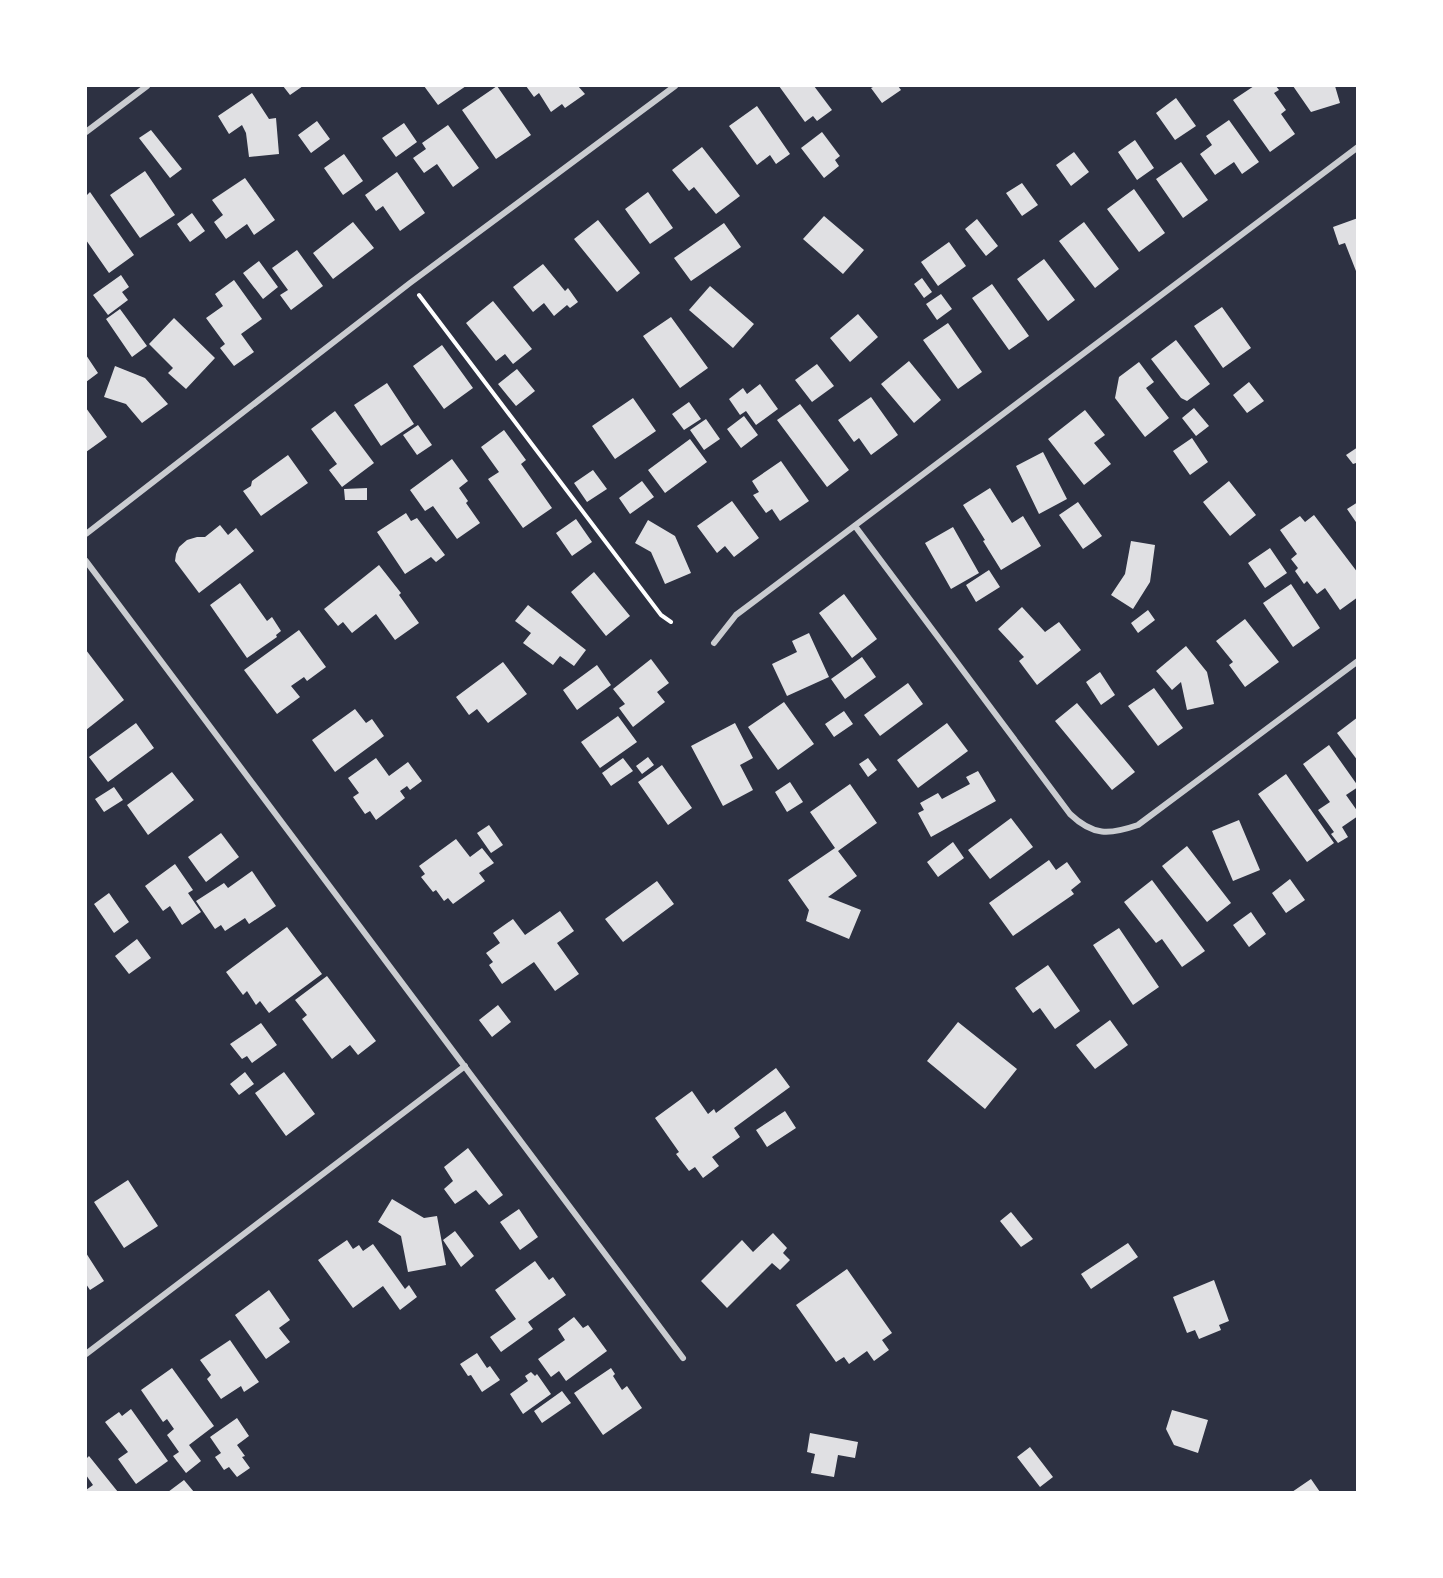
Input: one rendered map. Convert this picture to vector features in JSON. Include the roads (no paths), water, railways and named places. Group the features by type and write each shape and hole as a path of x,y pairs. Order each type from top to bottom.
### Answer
{"street":[{"path":"86,132 147,86"},
{"path":"86,534 410,283 675,86"},
{"path":"714,643 736,615 1358,147"},
{"path":"855,526 1070,814 1082,825 1099,832 1119,832 1138,825 1358,661"},
{"path":"86,561 683,1358"},
{"path":"86,1354 465,1066"}]}
